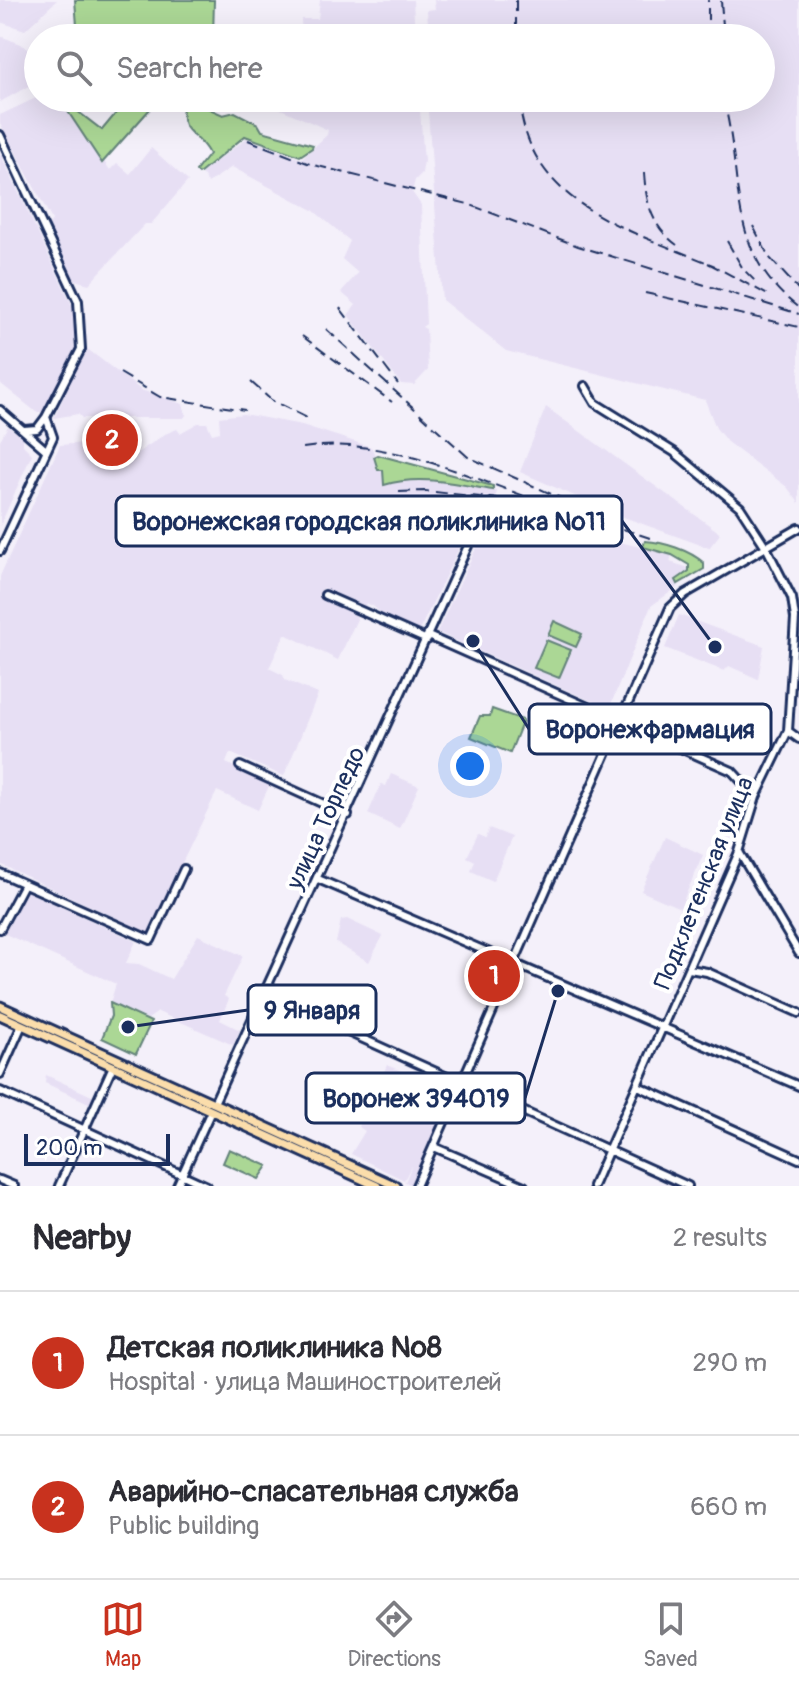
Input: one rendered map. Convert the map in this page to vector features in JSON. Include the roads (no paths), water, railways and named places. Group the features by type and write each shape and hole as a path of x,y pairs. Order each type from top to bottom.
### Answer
{"main road":[{"path":"0,1006 377,1186"},
{"path":"0,1015 396,1186"}],"street":[{"path":"0,135 78,301 81,349 46,417 37,429 23,430"},
{"name":"Подклетенская улица","path":"585,386 595,403 674,452 740,507 787,585 795,618 788,731 756,797 739,852 593,1186"},
{"path":"0,410 46,450"},
{"path":"0,551 53,437 46,417"},
{"path":"416,1186 464,1084 670,607 685,594 799,528"},
{"name":"улица Торпедо","path":"177,1186 468,546"},
{"path":"325,595 732,771 756,797"},
{"path":"788,731 799,739"},
{"path":"240,766 348,815"},
{"path":"739,852 799,953"},
{"path":"0,873 151,940 184,869"},
{"path":"318,879 799,1086"},
{"path":"0,929 24,884"},
{"path":"689,969 707,972 799,1013"},
{"path":"264,994 688,1186"},
{"path":"0,1074 22,1025"},
{"path":"59,1186 113,1066"},
{"path":"638,1086 799,1159"},
{"path":"0,1091 207,1186"},
{"path":"434,1147 524,1186"},
{"path":"0,1180 14,1186"}],"railway":[{"path":"516,0 516,24"},
{"path":"708,0 708,24"},
{"path":"721,1 723,24"},
{"path":"522,112 527,135 542,165 563,190 618,226 715,266"},
{"path":"726,112 741,212 748,238 759,263 775,286 799,308"},
{"path":"248,140 310,164 468,204 578,246 799,314"},
{"path":"644,173 652,214 668,238 677,245"},
{"path":"753,226 769,257 799,290"},
{"path":"727,241 743,269 756,282"},
{"path":"708,263 768,295"},
{"path":"645,293 799,327"},
{"path":"340,308 398,384"},
{"path":"326,329 468,457 583,508"},
{"path":"302,336 392,402"},
{"path":"120,373 160,397 245,410"},
{"path":"251,382 271,400 311,420"},
{"path":"303,448 334,445 398,454 430,462 553,506"},
{"path":"399,492 425,491 508,500"},
{"path":"571,512 650,538"}],"place":[{"name":"Аварийно-спасательная служба","path":"112,440"},
{"name":"Воронежфармация","path":"473,641"},
{"name":"Воронежская городская поликлиника №11","path":"715,647"},
{"name":"Детская поликлиника №8","path":"494,976"},
{"name":"Воронеж 394019","path":"558,991"},
{"name":"9 Января","path":"128,1027"}]}
